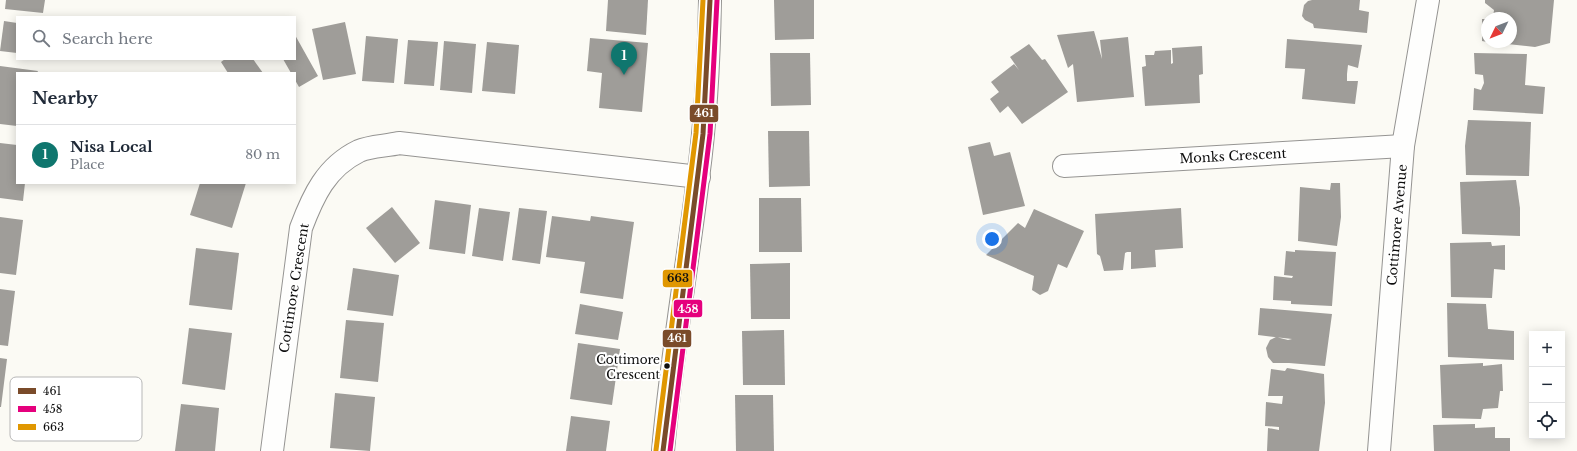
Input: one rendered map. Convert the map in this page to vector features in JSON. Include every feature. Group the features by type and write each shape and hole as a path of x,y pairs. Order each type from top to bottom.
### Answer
{"street":[{"path":"663,451 668,394 698,177 709,52 710,0"},
{"name":"Cottimore Avenue","path":"1379,451 1403,146 1428,0"},
{"name":"Cottimore Crescent","path":"272,451 301,228 313,195 333,169 360,151 399,143 698,177"},
{"name":"Monks Crescent","path":"1064,166 1403,146"}],"building":[{"path":"6,0 45,0 43,13 5,9"},
{"path":"608,0 648,0 646,35 606,31"},
{"path":"774,0 814,0 814,39 775,40"},
{"path":"1360,0 1359,10 1369,12 1367,33 1314,28 1313,24 1305,20 1302,16 1304,5 1308,1"},
{"path":"1485,0 1554,0 1550,43 1535,47 1517,45 1517,12 1494,12 1494,10 1485,3"},
{"path":"4,21 16,23 16,53 0,51"},
{"path":"345,22 356,74 323,80 312,29"},
{"path":"1094,31 1102,59 1100,40 1128,37 1134,97 1077,102 1073,64 1068,68 1057,35"},
{"path":"366,36 398,39 394,83 362,81"},
{"path":"296,37 318,76 299,87 296,82 296,72 290,72 284,60 296,60"},
{"path":"590,38 648,43 642,112 599,108 602,73 587,71"},
{"path":"1287,39 1362,45 1358,68 1348,65 1347,81 1358,81 1355,104 1302,99 1305,69 1285,68"},
{"path":"408,40 438,42 434,86 404,84"},
{"path":"444,41 476,44 472,93 440,90"},
{"path":"487,42 519,45 515,94 482,91"},
{"path":"1029,44 1042,60 1045,59 1068,92 1022,124 1008,106 1000,113 990,99 999,92 991,82 1014,64 1019,70 1010,57"},
{"path":"1202,46 1203,74 1199,75 1200,103 1145,106 1142,67 1146,66 1145,55 1154,55 1155,51 1171,50 1171,64 1173,63 1172,48"},
{"path":"770,53 810,53 811,105 771,106"},
{"path":"1474,53 1527,54 1525,85 1545,87 1543,114 1473,110 1474,88 1481,90 1484,83 1483,75 1475,74"},
{"path":"224,60 254,60 262,72 227,72 221,62"},
{"path":"0,66 38,71 16,72 16,126 0,124"},
{"path":"1468,120 1531,122 1529,176 1466,175 1465,146"},
{"path":"768,131 809,131 810,186 769,187"},
{"path":"990,142 994,156 1010,152 1025,206 983,215 968,147"},
{"path":"0,143 16,145 16,184 25,184 23,201 0,198"},
{"path":"1516,180 1520,208 1520,236 1462,234 1460,182"},
{"path":"1331,183 1340,183 1341,217 1337,246 1298,241 1300,187 1330,190"},
{"path":"200,184 246,184 232,228 190,215"},
{"path":"759,198 801,198 802,252 759,252"},
{"path":"435,200 471,205 465,254 429,249"},
{"path":"392,207 420,243 395,263 366,228"},
{"path":"479,208 510,212 503,261 472,256"},
{"path":"519,208 547,211 540,264 512,260"},
{"path":"1181,208 1183,248 1155,250 1156,267 1131,269 1131,252 1127,252 1125,253 1123,270 1104,271 1100,256 1097,254 1095,214"},
{"path":"1034,209 1084,231 1067,268 1058,264 1048,291 1040,295 1032,290 1034,276 986,255 1018,223 1025,228"},
{"path":"552,216 590,221 591,216 634,222 623,299 580,293 585,262 546,257"},
{"path":"0,217 23,220 16,275 0,273"},
{"path":"1491,242 1492,246 1505,245 1505,270 1494,269 1492,298 1451,297 1450,243"},
{"path":"196,248 239,253 232,310 189,305"},
{"path":"1295,250 1336,252 1332,306 1291,304 1291,301 1273,300 1274,276 1292,278 1293,276 1284,275 1286,251 1295,252"},
{"path":"790,263 790,319 751,319 750,264"},
{"path":"353,268 399,275 393,316 347,310"},
{"path":"0,289 15,291 8,346 0,345"},
{"path":"1447,303 1486,304 1488,329 1514,331 1514,360 1448,357"},
{"path":"580,304 623,312 618,340 575,334"},
{"path":"1260,308 1332,314 1325,366 1273,363 1268,357 1266,348 1270,340 1276,337 1258,335","holes":["1277,337 1292,339 1288,340"]},
{"path":"346,320 384,323 378,382 340,378"},
{"path":"189,328 232,333 225,390 182,384"},
{"path":"784,330 785,385 743,385 742,331"},
{"path":"578,343 620,349 612,405 570,399"},
{"path":"0,358 7,359 1,407 0,407"},
{"path":"1483,363 1483,366 1502,364 1503,391 1500,391 1498,408 1483,409 1481,419 1442,418 1440,365"},
{"path":"1287,368 1324,374 1325,403 1319,451 1267,451 1268,428 1279,430 1279,427 1265,426 1266,402 1282,404 1283,396 1268,396 1271,369 1285,371"},
{"path":"335,393 375,397 370,451 330,448"},
{"path":"735,395 773,395 774,451 736,451"},
{"path":"181,404 219,408 215,451 175,451"},
{"path":"571,416 610,421 606,451 566,451"},
{"path":"1475,424 1475,428 1495,427 1495,438 1510,438 1510,451 1434,451 1433,425"}],"transit line":[{"name":"663","path":"656,450 696,133 703,0"},
{"name":"461","path":"663,451 703,134 710,0"},
{"name":"458","path":"670,451 710,134 717,0"}],"place":[{"name":"Nisa Local","path":"624,75"},
{"name":"Cottimore Crescent","path":"667,366"}]}
